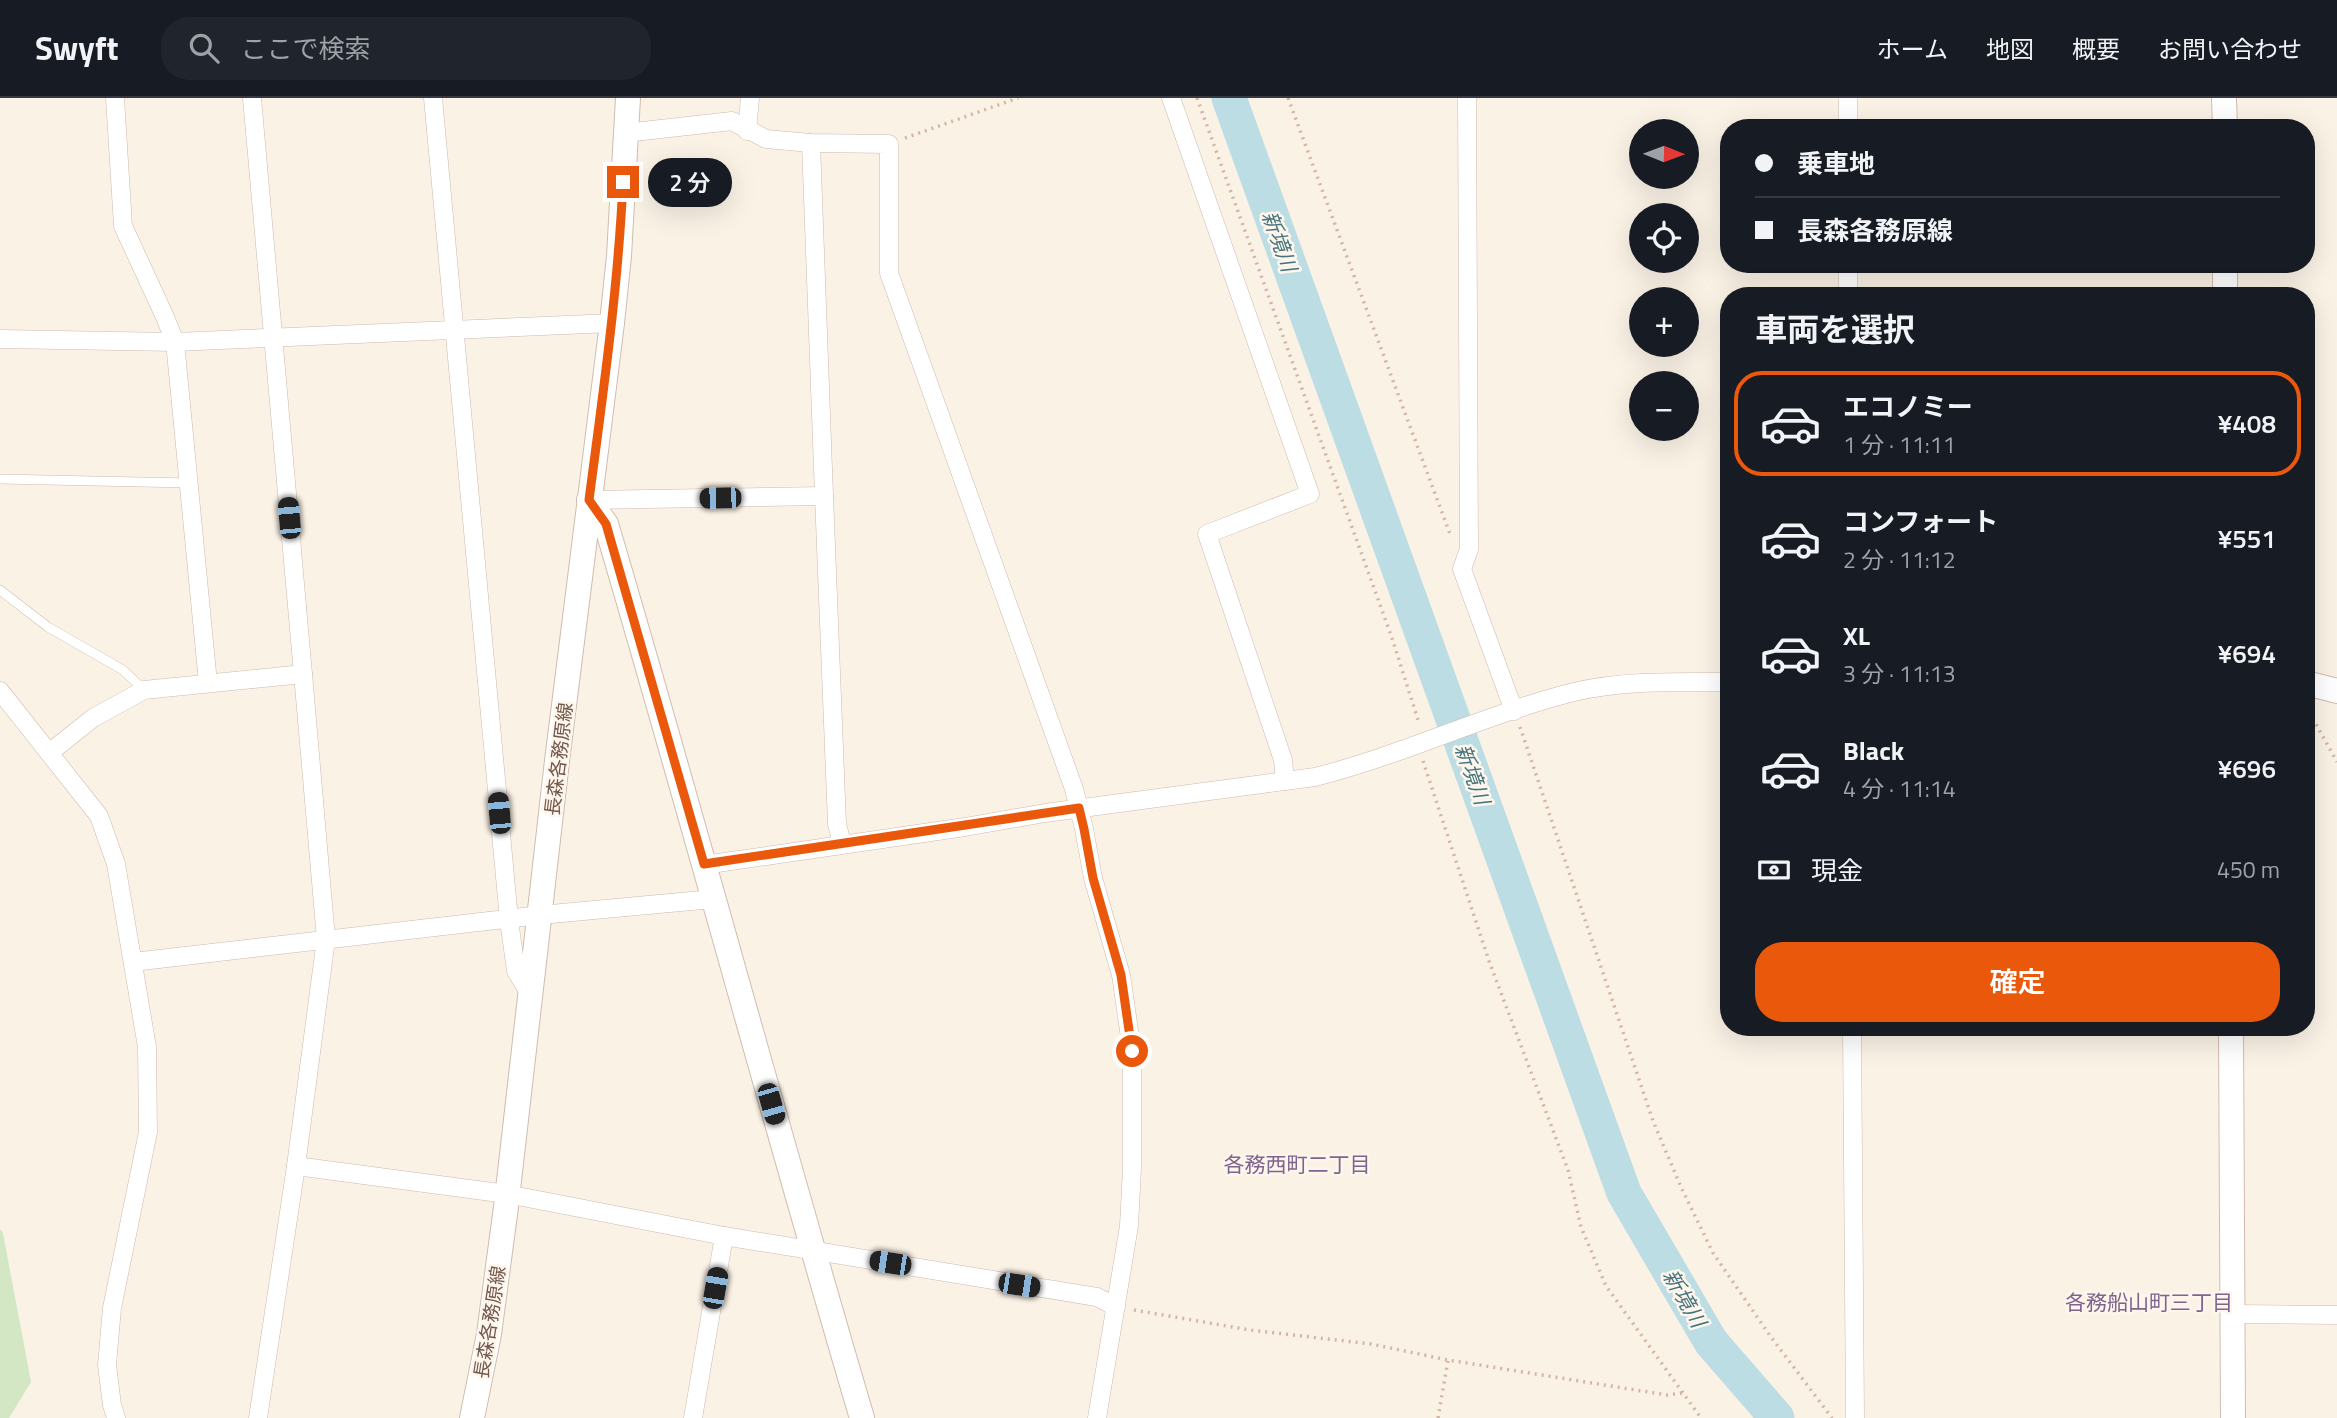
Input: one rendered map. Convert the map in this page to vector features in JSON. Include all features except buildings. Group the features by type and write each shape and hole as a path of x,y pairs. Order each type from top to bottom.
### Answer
{"street":[{"path":"115,98 123,226 175,342 208,683"},
{"path":"252,98 326,939 296,1166 258,1418"},
{"path":"433,98 509,920 516,971 530,994"},
{"name":"長森各務原線","path":"472,1418 489,1334 508,1195 612,323 619,256 628,98"},
{"path":"747,131 750,98"},
{"path":"1171,98 1311,494 1207,534 1283,760 1285,782"},
{"path":"1467,98 1469,549 1462,569 1514,711"},
{"path":"1848,98 1848,119"},
{"path":"2224,98 2225,119"},
{"path":"625,132 732,121 766,139 811,143 889,144 889,273 1070,776 1093,878 1121,975 1132,1051 1129,1226 1097,1418"},
{"path":"811,143 838,824 842,844"},
{"path":"0,339 175,342 612,323"},
{"path":"589,500 824,496"},
{"path":"589,500 606,524 862,1418"},
{"path":"49,753 93,718 144,690 303,674"},
{"path":"704,864 1079,808 1315,777 1354,767 1576,692 1653,682 1720,681"},
{"path":"2315,686 2337,691"},
{"path":"0,691 99,816 116,864 147,1047 148,1132 112,1308 107,1365 116,1418"},
{"path":"132,962 540,915 713,899"},
{"path":"1852,1036 1855,1418"},
{"path":"2231,1036 2233,1418"},
{"path":"296,1166 508,1195 724,1236 1097,1297 1116,1307"},
{"path":"693,1418 724,1236"},
{"path":"2232,1314 2337,1315"}],"lane":[{"path":"0,479 188,483"},
{"path":"0,590 48,627 123,670 144,690"}],"path":[{"path":"889,144 1018,98"},
{"path":"1197,98 1392,638 1421,730 1418,746 1489,961 1568,1170 1581,1227 1606,1286 1701,1418"},
{"path":"1288,98 1462,569"},
{"path":"1514,711 1653,1121 1681,1187 1713,1253 1832,1418"},
{"path":"2315,722 2337,762"},
{"path":"1116,1307 1250,1331 1371,1344 1448,1360 1667,1395 1682,1393"},
{"path":"1438,1418 1448,1360"}],"green space":[{"path":"0,1229 3,1233 31,1382 9,1418 0,1418"}],"waterway":[{"name":"新境川","path":"1229,98 1624,1193 1711,1342 1777,1418"}],"district":[{"name":"各務西町二丁目","path":"1297,1164"},
{"name":"各務船山町三丁目","path":"2149,1302"}],"route":[{"path":"623,182 612,323 589,500 606,524 704,864 1079,808 1093,878 1121,975 1132,1051"}]}
